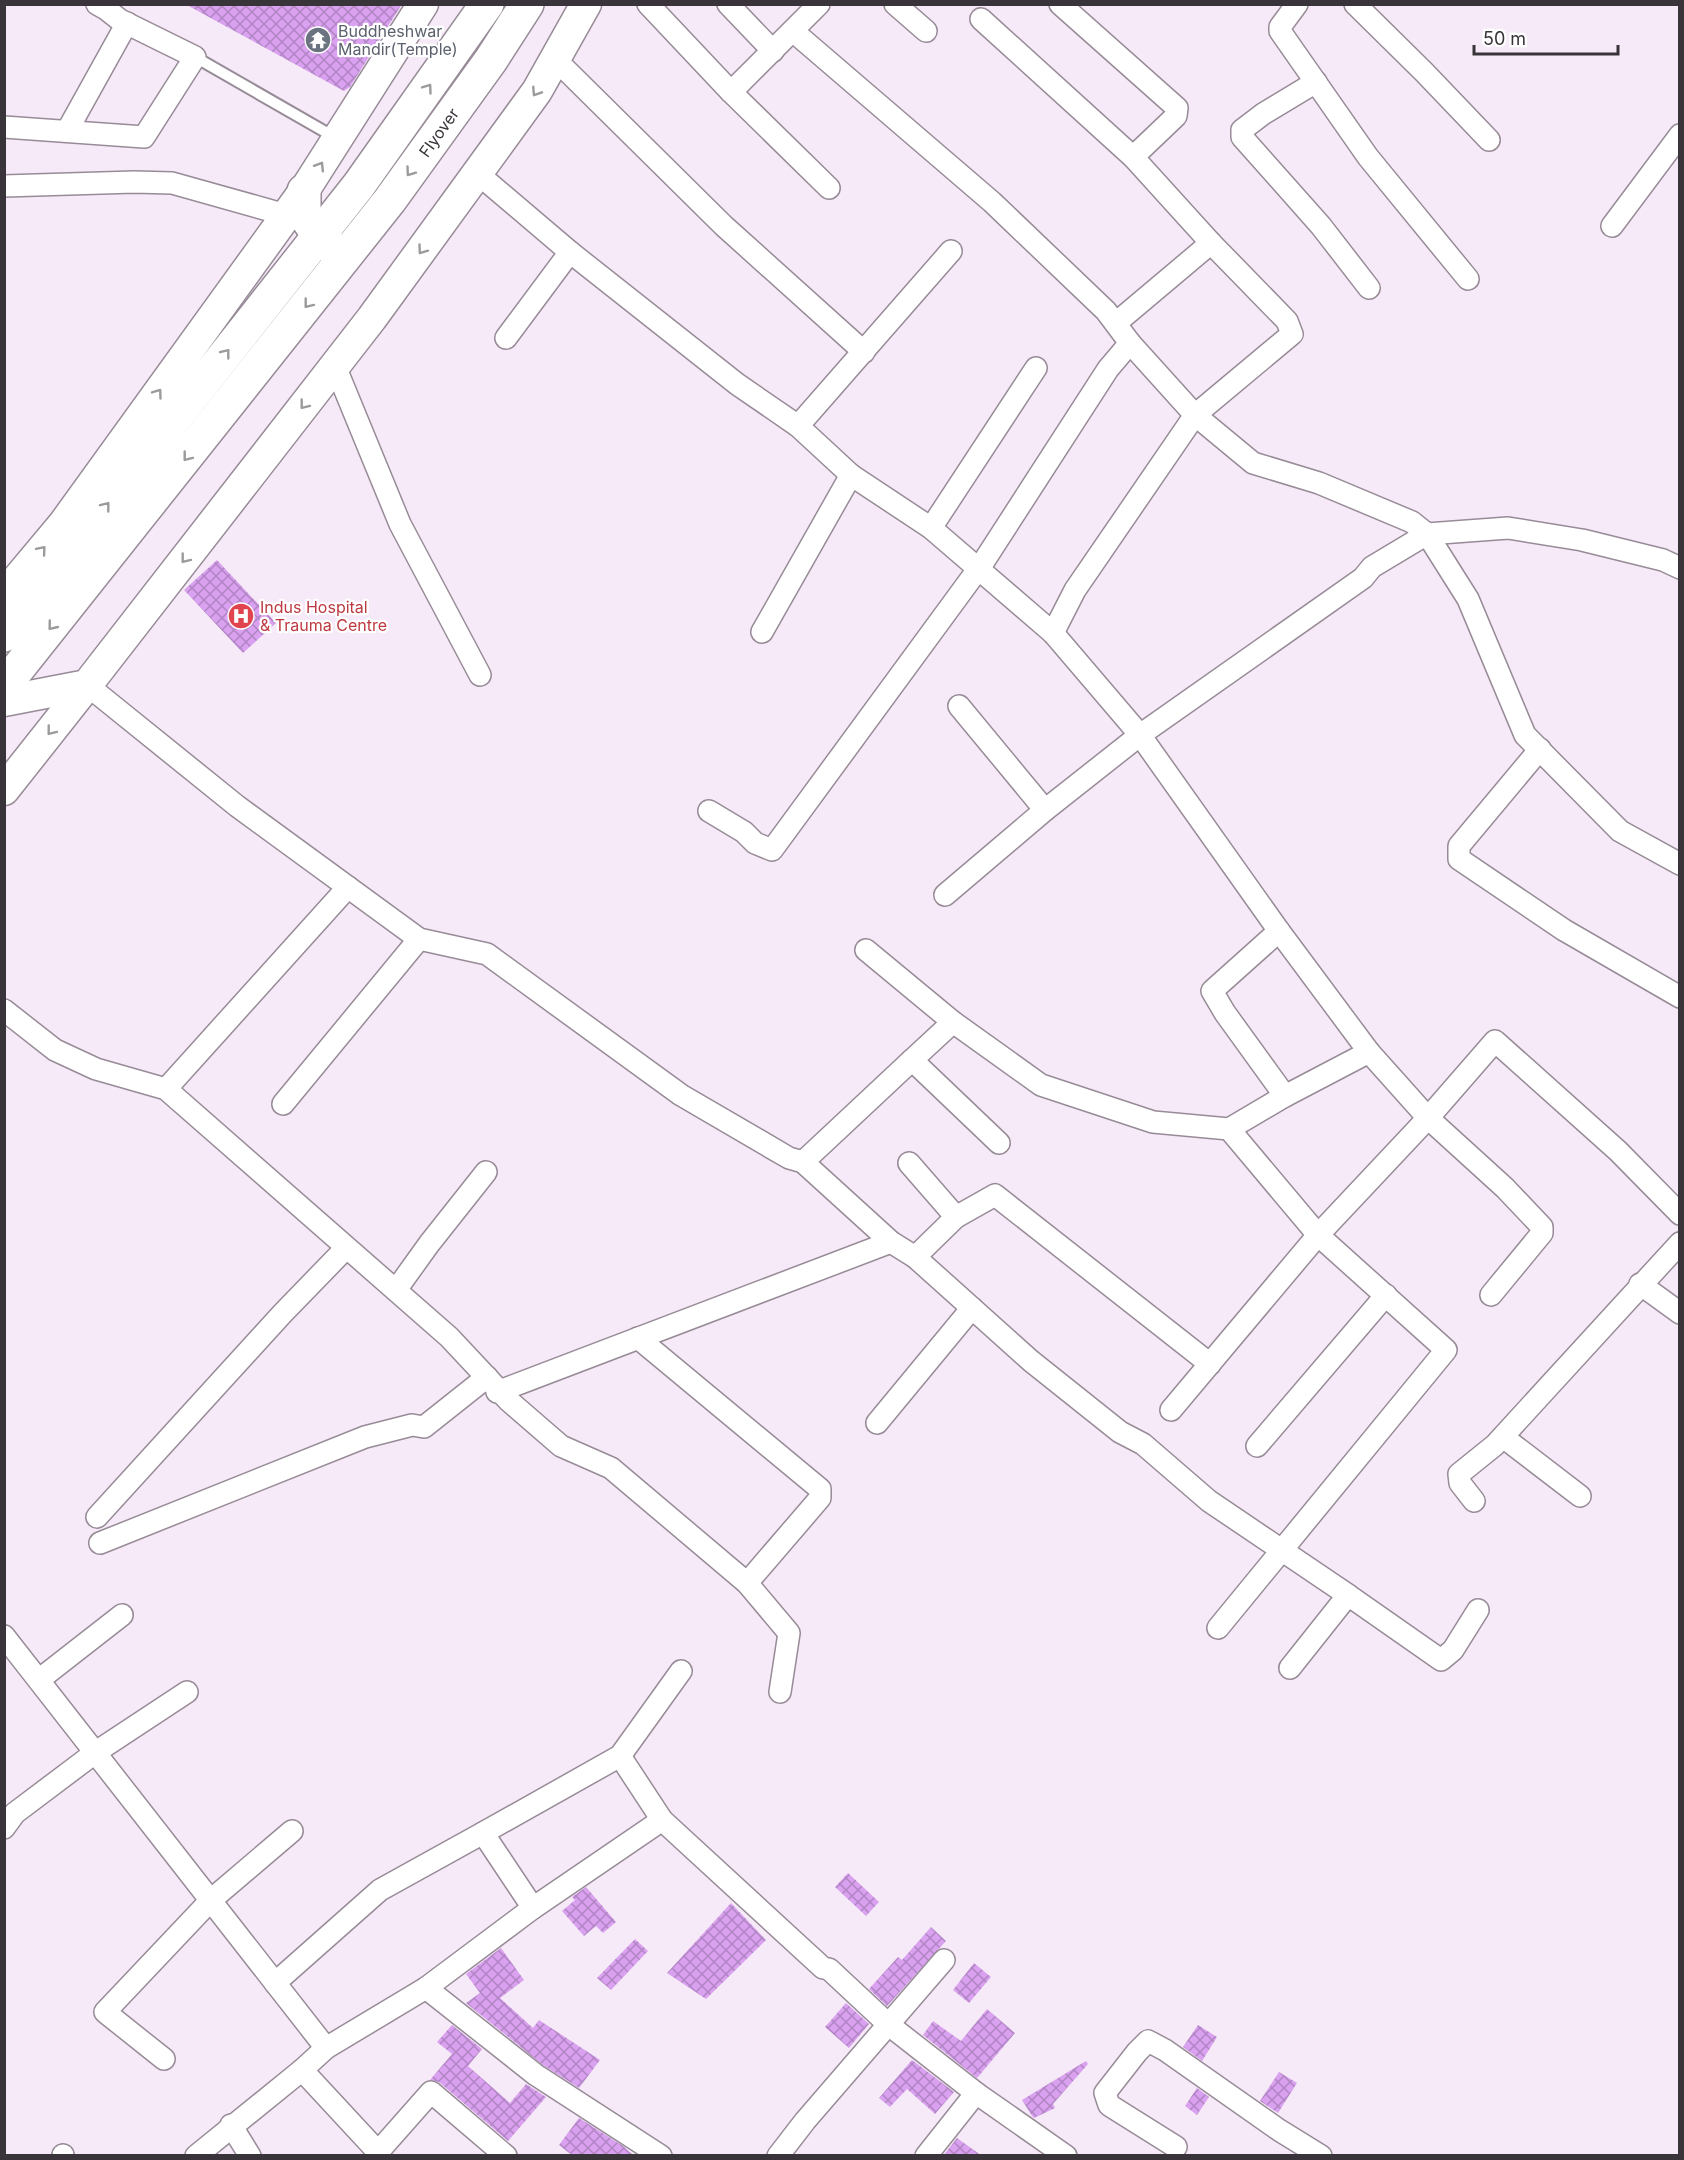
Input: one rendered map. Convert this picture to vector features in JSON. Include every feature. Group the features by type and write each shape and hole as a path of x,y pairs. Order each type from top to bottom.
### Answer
{"highway":[{"name":"Flyover","path":"7,618 359,185 487,4"},
{"name":"Flyover","path":"4,686 390,200 493,56 527,4"},
{"path":"295,203 319,236 344,258"}],"street":[{"path":"4,127 144,137 195,57 127,23 97,4"},
{"path":"7,618 64,523 295,203 423,4"},
{"path":"4,790 335,366 537,91 586,4"},
{"path":"648,4 731,92 829,188"},
{"path":"728,4 773,51"},
{"path":"731,92 794,32 819,4"},
{"path":"895,4 926,31"},
{"path":"1060,4 1178,108 1176,116 1133,158"},
{"path":"1297,4 1280,27 1280,31 1368,156 1468,279"},
{"path":"1355,4 1425,72 1489,140"},
{"path":"981,19 1133,158 1287,321 1292,334 1195,415 1075,590 1053,633"},
{"path":"67,131 127,23"},
{"path":"794,32 992,202 1106,311 1130,344 1195,415 1253,463 1319,483 1412,522 1427,534 1468,599 1525,735 1620,831 1680,864"},
{"path":"555,59 724,226 864,352"},
{"path":"1316,82 1263,114 1242,130 1242,137 1320,226 1369,288"},
{"path":"1612,226 1680,135"},
{"path":"477,173 570,252 737,384 798,426 850,475 931,528 1053,633 1140,735 1279,931 1369,1052 1428,1118 1504,1188 1542,1227 1542,1233 1491,1295"},
{"path":"4,186 172,183 295,203"},
{"path":"1116,323 1211,243"},
{"path":"798,426 951,251"},
{"path":"506,338 570,252"},
{"path":"709,811 744,832 755,843 772,850 978,568 1108,369 1130,344"},
{"path":"335,366 400,524 480,675"},
{"path":"931,528 1036,368"},
{"path":"762,632 850,475"},
{"path":"945,895 1045,810 1140,735 1363,578 1372,567 1427,534 1508,528 1582,540 1663,560 1680,568"},
{"path":"4,701 87,685 237,806 419,939 487,954 681,1095 789,1158 803,1162 891,1242 915,1257 1032,1361 1120,1432 1143,1444 1209,1501 1441,1660 1453,1650 1478,1610"},
{"path":"959,706 1045,810"},
{"path":"1540,749 1459,846 1459,859 1564,930 1680,997"},
{"path":"166,1089 348,887"},
{"path":"1279,931 1212,991 1225,1013 1285,1096"},
{"path":"283,1104 419,939"},
{"path":"866,950 953,1022 1041,1085 1153,1122 1229,1129 1285,1096 1369,1052"},
{"path":"4,1010 55,1050 96,1069 166,1089 449,1337 495,1386 561,1446 611,1468 747,1582 789,1633 780,1692"},
{"path":"803,1162 953,1022"},
{"path":"1171,1410 1318,1235 1428,1118 1495,1041 1618,1150 1680,1214"},
{"path":"912,1060 999,1143"},
{"path":"1218,1628 1446,1350 1318,1235 1229,1129"},
{"path":"909,1163 956,1217"},
{"path":"396,1290 486,1172"},
{"path":"915,1257 956,1217 995,1195 1210,1364"},
{"path":"100,1543 365,1437 412,1425 424,1427 495,1386 638,1338 891,1242"},
{"path":"1473,1501 1460,1483 1459,1474 1503,1437 1640,1284 1680,1243"},
{"path":"97,1517 282,1314 346,1248"},
{"path":"1640,1284 1680,1313"},
{"path":"1257,1446 1386,1295"},
{"path":"877,1423 972,1308"},
{"path":"638,1338 820,1489 820,1498 747,1582"},
{"path":"1503,1437 1580,1496"},
{"path":"1290,1668 1348,1595"},
{"path":"40,1679 122,1615"},
{"path":"4,1636 40,1679 326,2048"},
{"path":"275,1983 380,1890 620,1756 681,1671"},
{"path":"4,1828 15,1813 96,1752 187,1692"},
{"path":"620,1756 662,1820 823,1968 829,1969 889,2025 976,2093 1066,2156"},
{"path":"196,2156 326,2048 426,1988 533,1908 662,1820"},
{"path":"164,2059 105,2012 211,1900 292,1831"},
{"path":"483,1833 533,1908"},
{"path":"778,2156 805,2121 944,1960"},
{"path":"426,1988 536,2075 661,2156"},
{"path":"1176,2147 1109,2105 1105,2093 1148,2041 1165,2050 1279,2130 1321,2156"},
{"path":"302,2070 376,2154 431,2092 505,2155"},
{"path":"926,2156 976,2093"},
{"path":"231,2126 250,2156"}],"lane":[{"path":"195,57 337,139"}],"building":[{"name":"Buddheshwar Mandir(Temple)","path":"185,4 402,4 350,87 344,91"},
{"path":"217,560 276,623 243,653 184,590"},
{"path":"848,1873 879,1902 866,1916 835,1887"},
{"path":"586,1887 616,1922 603,1933 596,1926 584,1936 562,1911 575,1900 572,1897"},
{"path":"731,1903 766,1940 706,1999 667,1973"},
{"path":"931,1927 946,1941 887,2006 869,1989 898,1957 902,1960"},
{"path":"635,1939 648,1951 611,1990 597,1978"},
{"path":"501,1948 524,1980 500,1998 533,2028 539,2020 600,2060 579,2088 543,2065 466,2003 480,1993 466,1974"},
{"path":"974,1963 991,1977 969,2003 953,1990"},
{"path":"846,2003 869,2024 849,2048 825,2027"},
{"path":"987,2009 1015,2033 977,2078 923,2035 933,2021 961,2041"},
{"path":"452,2025 482,2049 468,2066 510,2103 526,2084 546,2097 508,2141 439,2082 430,2080 452,2054 437,2042"},
{"path":"1198,2025 1217,2037 1202,2061 1183,2047"},
{"path":"912,2060 954,2092 935,2114 907,2089 890,2107 879,2098"},
{"path":"1086,2061 1088,2064 1053,2104 1055,2108 1034,2118 1022,2100"},
{"path":"1279,2072 1297,2083 1278,2113 1260,2101"},
{"path":"1197,2088 1209,2097 1197,2115 1185,2106"},
{"path":"579,2118 623,2146 634,2156 573,2156 559,2145"},
{"path":"957,2138 982,2156 943,2156"}],"place":[{"name":"Buddheshwar Mandir(Temple)","path":"318,40"},
{"name":"Indus Hospital & Trauma Centre","path":"241,616"}]}
